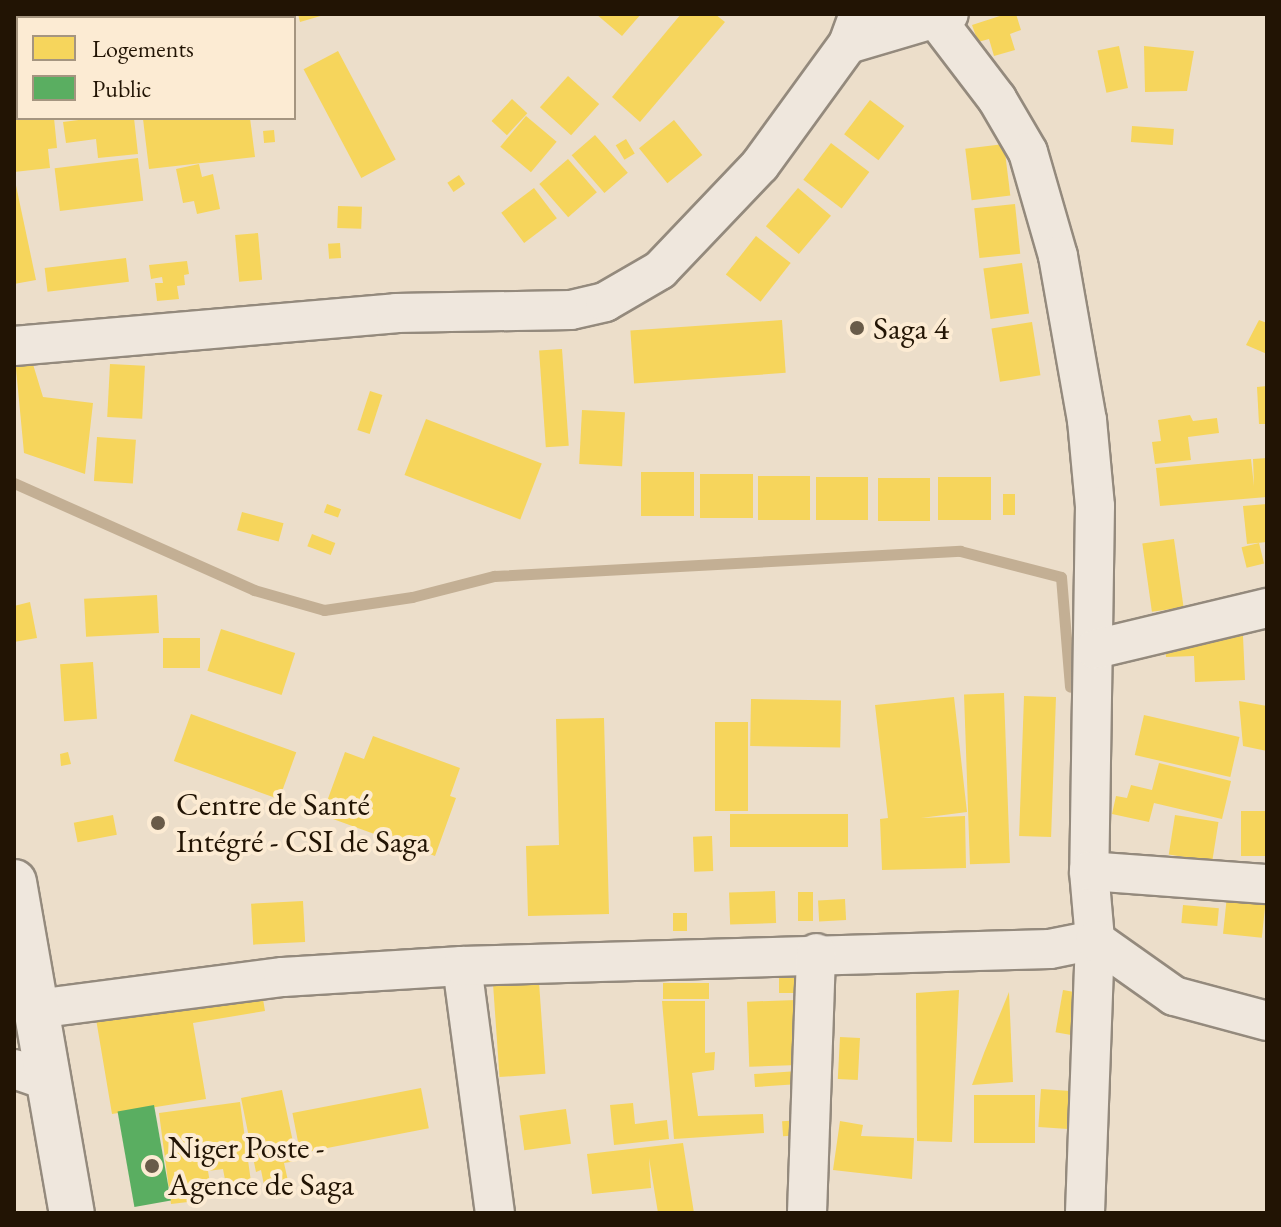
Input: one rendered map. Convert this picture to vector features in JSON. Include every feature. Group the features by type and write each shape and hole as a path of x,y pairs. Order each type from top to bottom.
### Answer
{"main road":[{"path":"14,882 36,1009 32,1075 72,1213"}],"street":[{"path":"14,346 396,313 571,310 605,302 660,270 750,175 854,29 943,16 1028,152 1051,228 1087,420 1095,506 1089,871 1095,940 1085,1213"},
{"path":"1095,649 1267,608"},
{"path":"1089,871 1267,884"},
{"path":"36,1009 229,981 462,966 816,953 1050,949 1095,940 1174,996 1267,1021"},
{"path":"807,1213 816,953"},
{"path":"462,966 495,1213"}],"building: Logements":[{"path":"158,14 191,14 191,16"},
{"path":"215,14 244,14 244,16"},
{"path":"298,14 324,14 324,15 300,22"},
{"path":"596,14 641,14 622,36"},
{"path":"681,14 715,14 725,22 640,122 612,97"},
{"path":"1006,14 1016,14 1021,30 1010,34 1015,50 994,56 989,39 978,42 972,25"},
{"path":"1119,46 1128,88 1106,93 1097,51"},
{"path":"1144,46 1194,51 1187,91 1145,92"},
{"path":"338,51 396,160 361,178 304,69"},
{"path":"568,76 599,104 571,135 540,107"},
{"path":"512,99 527,113 507,135 492,121"},
{"path":"870,100 904,126 878,160 844,134"},
{"path":"14,113 16,120 54,120 57,148 48,149 50,168 14,172"},
{"path":"526,116 557,142 531,172 500,147"},
{"path":"134,120 138,154 98,158 96,139 66,143 63,122"},
{"path":"143,120 250,120 255,157 149,169"},
{"path":"674,120 702,155 667,183 639,148"},
{"path":"1132,126 1174,129 1173,145 1131,142"},
{"path":"274,130 275,142 264,143 263,131"},
{"path":"595,135 628,173 604,193 572,155"},
{"path":"626,139 635,154 624,160 616,145"},
{"path":"831,143 869,172 842,209 803,180"},
{"path":"1004,144 1010,196 972,200 965,149"},
{"path":"138,158 143,201 60,211 55,168"},
{"path":"568,159 597,192 568,217 539,184"},
{"path":"199,164 202,177 213,174 220,209 197,214 194,201 183,203 176,169"},
{"path":"459,175 465,184 454,192 447,183"},
{"path":"14,176 36,280 14,284"},
{"path":"534,188 557,218 524,243 501,213"},
{"path":"798,188 831,216 799,254 766,226"},
{"path":"1015,204 1020,254 979,258 974,208"},
{"path":"338,206 362,207 361,229 337,228"},
{"path":"258,233 262,280 239,282 235,235"},
{"path":"756,236 791,263 761,302 726,275"},
{"path":"340,243 341,258 329,259 328,244"},
{"path":"126,258 129,282 48,292 45,268"},
{"path":"187,261 189,274 184,275 185,285 177,286 179,299 157,301 155,283 163,283 162,277 151,279 149,265"},
{"path":"1022,263 1029,314 990,319 983,268"},
{"path":"782,320 786,373 634,383 630,331"},
{"path":"1259,320 1267,323 1267,354 1246,345"},
{"path":"1032,322 1040,375 1000,382 992,328"},
{"path":"562,349 569,446 546,447 539,351"},
{"path":"15,358 32,361 43,397 93,403 85,474 24,453"},
{"path":"110,364 145,366 142,419 107,417"},
{"path":"1267,386 1267,424 1259,424 1257,387"},
{"path":"370,391 382,395 370,434 357,430"},
{"path":"582,410 625,412 622,466 579,464"},
{"path":"1190,415 1193,421 1217,418 1219,433 1188,437 1191,460 1155,464 1152,442 1161,441 1158,420"},
{"path":"426,419 542,463 520,519 404,475"},
{"path":"97,437 136,440 133,484 94,481"},
{"path":"1267,458 1267,497 1160,506 1156,468 1251,459 1254,486 1253,459"},
{"path":"641,472 694,472 694,516 641,516"},
{"path":"700,474 753,474 753,518 700,518"},
{"path":"758,476 810,476 810,520 758,520"},
{"path":"816,477 868,477 868,520 816,520"},
{"path":"938,477 991,477 991,520 938,520"},
{"path":"878,478 930,478 930,521 878,521"},
{"path":"1003,494 1015,494 1015,515 1003,515"},
{"path":"327,504 341,509 338,518 324,512"},
{"path":"1267,504 1267,542 1247,544 1243,506"},
{"path":"242,512 284,523 279,541 237,530"},
{"path":"312,534 335,543 331,555 307,546"},
{"path":"1174,539 1184,607 1152,612 1142,543"},
{"path":"1259,543 1264,563 1247,568 1242,547"},
{"path":"157,595 159,633 86,637 84,599"},
{"path":"30,602 37,638 14,642 14,606"},
{"path":"221,629 295,653 282,695 207,671"},
{"path":"1243,636 1245,680 1195,682 1194,656 1166,657 1165,640"},
{"path":"163,638 200,638 200,668 163,668"},
{"path":"93,662 97,719 64,721 60,664"},
{"path":"1004,693 1010,863 970,864 964,694"},
{"path":"1024,696 1056,697 1051,837 1019,836"},
{"path":"954,697 967,812 921,818 965,816 966,868 882,870 880,819 888,818 875,705"},
{"path":"751,699 841,701 840,748 750,746"},
{"path":"1239,701 1267,706 1267,751 1243,746"},
{"path":"191,714 296,752 279,799 174,761"},
{"path":"1144,715 1239,737 1230,777 1135,755"},
{"path":"604,718 609,914 528,916 526,846 559,845 556,719"},
{"path":"715,722 748,722 748,811 715,811"},
{"path":"373,736 460,768 450,796 456,798 435,856 322,815 345,752 364,759"},
{"path":"68,752 71,764 61,766 60,754"},
{"path":"1159,763 1231,781 1222,819 1154,803 1149,822 1112,814 1116,796 1127,798 1131,785 1152,790"},
{"path":"1241,811 1267,811 1267,856 1241,856"},
{"path":"730,814 848,814 848,847 730,847"},
{"path":"113,815 117,835 78,842 74,823"},
{"path":"1175,815 1218,822 1212,861 1169,855"},
{"path":"712,836 713,871 694,872 693,837"},
{"path":"775,891 776,923 730,925 729,893"},
{"path":"798,892 813,892 813,921 798,921"},
{"path":"1227,896 1266,900 1262,938 1223,934"},
{"path":"845,899 846,920 819,921 818,900"},
{"path":"303,901 305,942 253,945 251,904"},
{"path":"1183,905 1219,908 1217,926 1181,923"},
{"path":"673,913 687,913 687,931 673,931"},
{"path":"779,978 802,978 802,993 779,993"},
{"path":"539,982 545,1074 500,1077 493,985"},
{"path":"663,983 709,983 709,999 663,999"},
{"path":"959,990 952,1142 917,1141 916,993"},
{"path":"1063,990 1086,994 1078,1036 1056,1032"},
{"path":"1009,992 1013,1082 972,1085 984,1053"},
{"path":"262,993 265,1011 193,1023 206,1099 112,1114 96,1019"},
{"path":"796,1000 798,1065 749,1067 747,1002"},
{"path":"662,1001 705,1001 705,1053 715,1052 714,1070 692,1073 698,1116 763,1114 764,1133 674,1139"},
{"path":"840,1037 860,1038 858,1080 838,1079"},
{"path":"798,1071 799,1084 755,1087 754,1074"},
{"path":"421,1088 429,1128 300,1153 292,1113"},
{"path":"1041,1089 1071,1091 1068,1129 1038,1127"},
{"path":"282,1090 297,1161 284,1163 288,1181 264,1185 261,1170 256,1172 241,1098"},
{"path":"974,1095 1035,1095 1035,1143 974,1143"},
{"path":"240,1102 251,1182 226,1185 223,1169 208,1171 211,1189 187,1192 188,1202 171,1204 159,1113"},
{"path":"633,1103 635,1124 667,1120 669,1139 614,1145 610,1105"},
{"path":"566,1109 571,1144 524,1150 519,1116"},
{"path":"801,1120 802,1135 783,1136 782,1121"},
{"path":"840,1121 863,1125 861,1136 914,1138 912,1179 833,1170"},
{"path":"683,1143 694,1213 658,1213 649,1158 651,1188 592,1194 587,1154"}],"building: Public":[{"path":"154,1105 171,1201 134,1207 118,1111"}],"waterway":[{"path":"14,483 254,590 324,610 412,597 494,576 960,551 1061,577 1070,687"}],"place":[{"name":"Saga 4","path":"857,328"},
{"name":"Centre de Santé Intégré - CSI de Saga","path":"158,823"},
{"name":"Niger Poste - Agence de Saga","path":"152,1166"}]}
